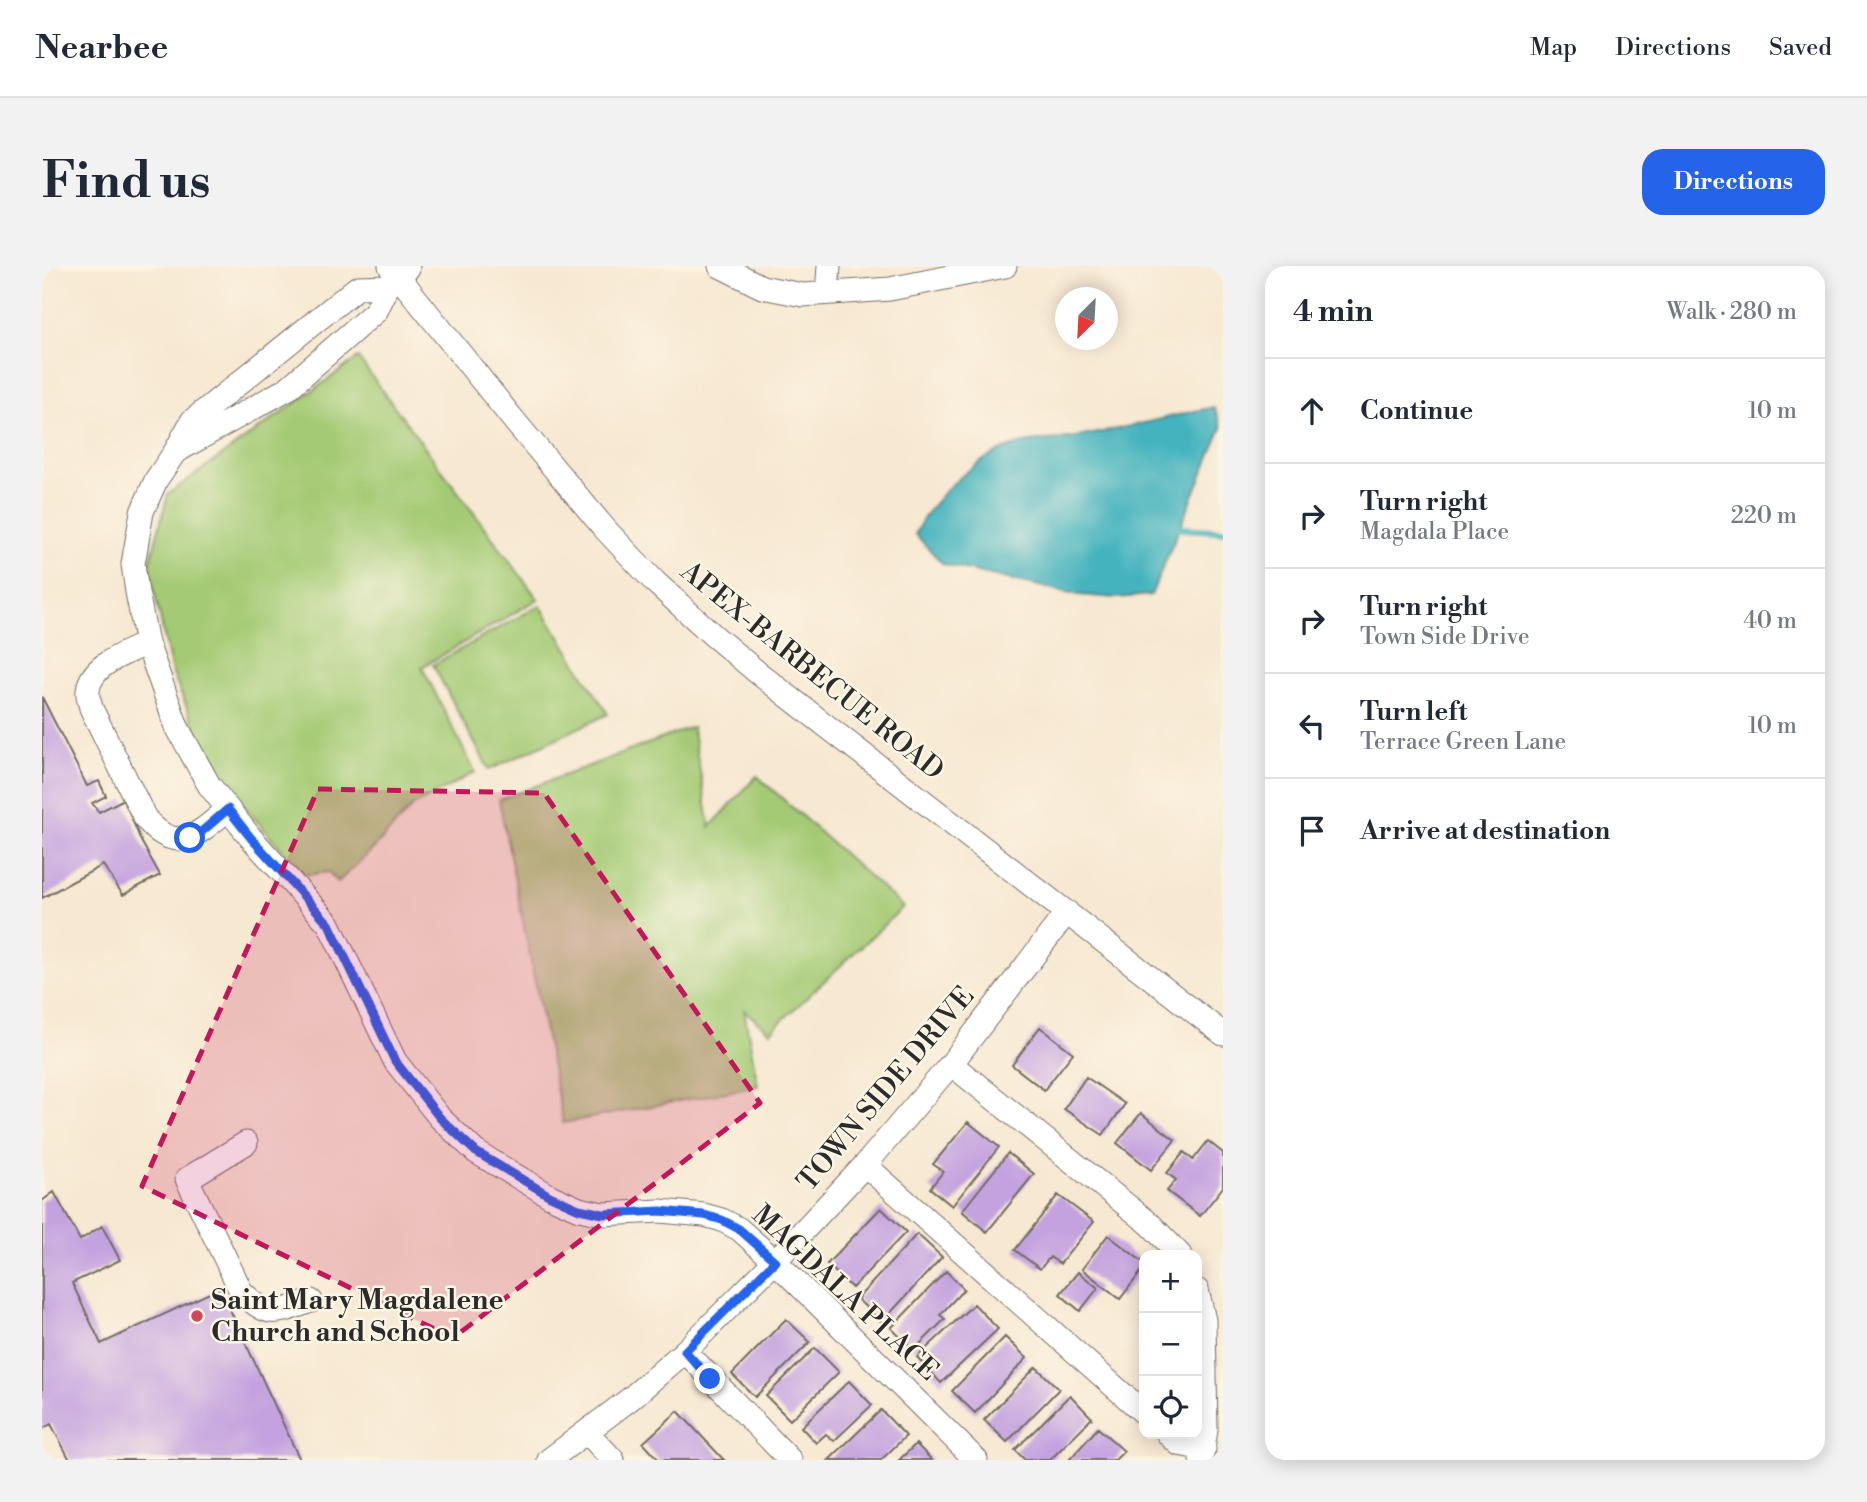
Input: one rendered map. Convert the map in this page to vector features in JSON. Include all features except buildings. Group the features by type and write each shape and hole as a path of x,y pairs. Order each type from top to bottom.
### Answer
{"street":[{"path":"720,266 762,287 803,295 890,289 1005,266"},
{"path":"827,293 829,266"},
{"name":"MAGDALA PLACE","path":"397,274 358,288 192,421 156,480 142,512 133,564 147,643 177,727 209,785 251,838 329,924 395,1061 440,1118 476,1152 550,1196 579,1209 603,1214 660,1211 704,1215 739,1229 775,1261 976,1460"},
{"name":"MAGDALA PLACE","path":"175,452 287,389 376,311 397,274"},
{"name":"APEX-BARBECUE ROAD","path":"397,274 573,492 655,582 757,672 1223,1034"},
{"path":"147,643 106,663 92,676 87,692 91,708 145,818 155,830 166,836 190,838 228,809"},
{"name":"TOWN SIDE DRIVE","path":"549,1460 631,1399 685,1351 775,1261 865,1165 951,1063 1067,912"},
{"path":"951,1063 1150,1224 1175,1250"},
{"path":"246,1143 187,1178 241,1291 251,1301 264,1310 278,1313 311,1301"},
{"path":"865,1165 1139,1409"},
{"path":"1174,1439 1202,1455 1206,1430 1202,1311"},
{"path":"685,1351 790,1460"},
{"path":"587,1433 613,1460"}],"highlighted area":[{"path":"318,789 544,793 760,1103 453,1338 142,1186"}],"green space":[{"path":"358,358 538,599 422,667 475,772 412,807 338,882 329,872 304,875 228,788 194,724 172,672 149,566 168,494"},
{"path":"540,605 608,714 489,770 433,665"},
{"path":"692,727 710,827 757,776 903,907 770,1032 744,1010 758,1086 563,1123 499,800"}],"water":[{"path":"1214,407 1222,428 1151,595 1117,598 1079,595 943,564 915,534 934,505 960,477 975,465 1008,448 1024,443 1098,433"}],"waterway":[{"path":"1173,528 1223,531"}],"place":[{"name":"Saint Mary Magdalene Church and School","path":"197,1316"}],"route":[{"path":"190,838 228,809 329,924 395,1061 440,1118 476,1152 550,1196 579,1209 603,1214 660,1211 704,1215 722,1220 739,1229 775,1261 685,1351 710,1379"}]}
